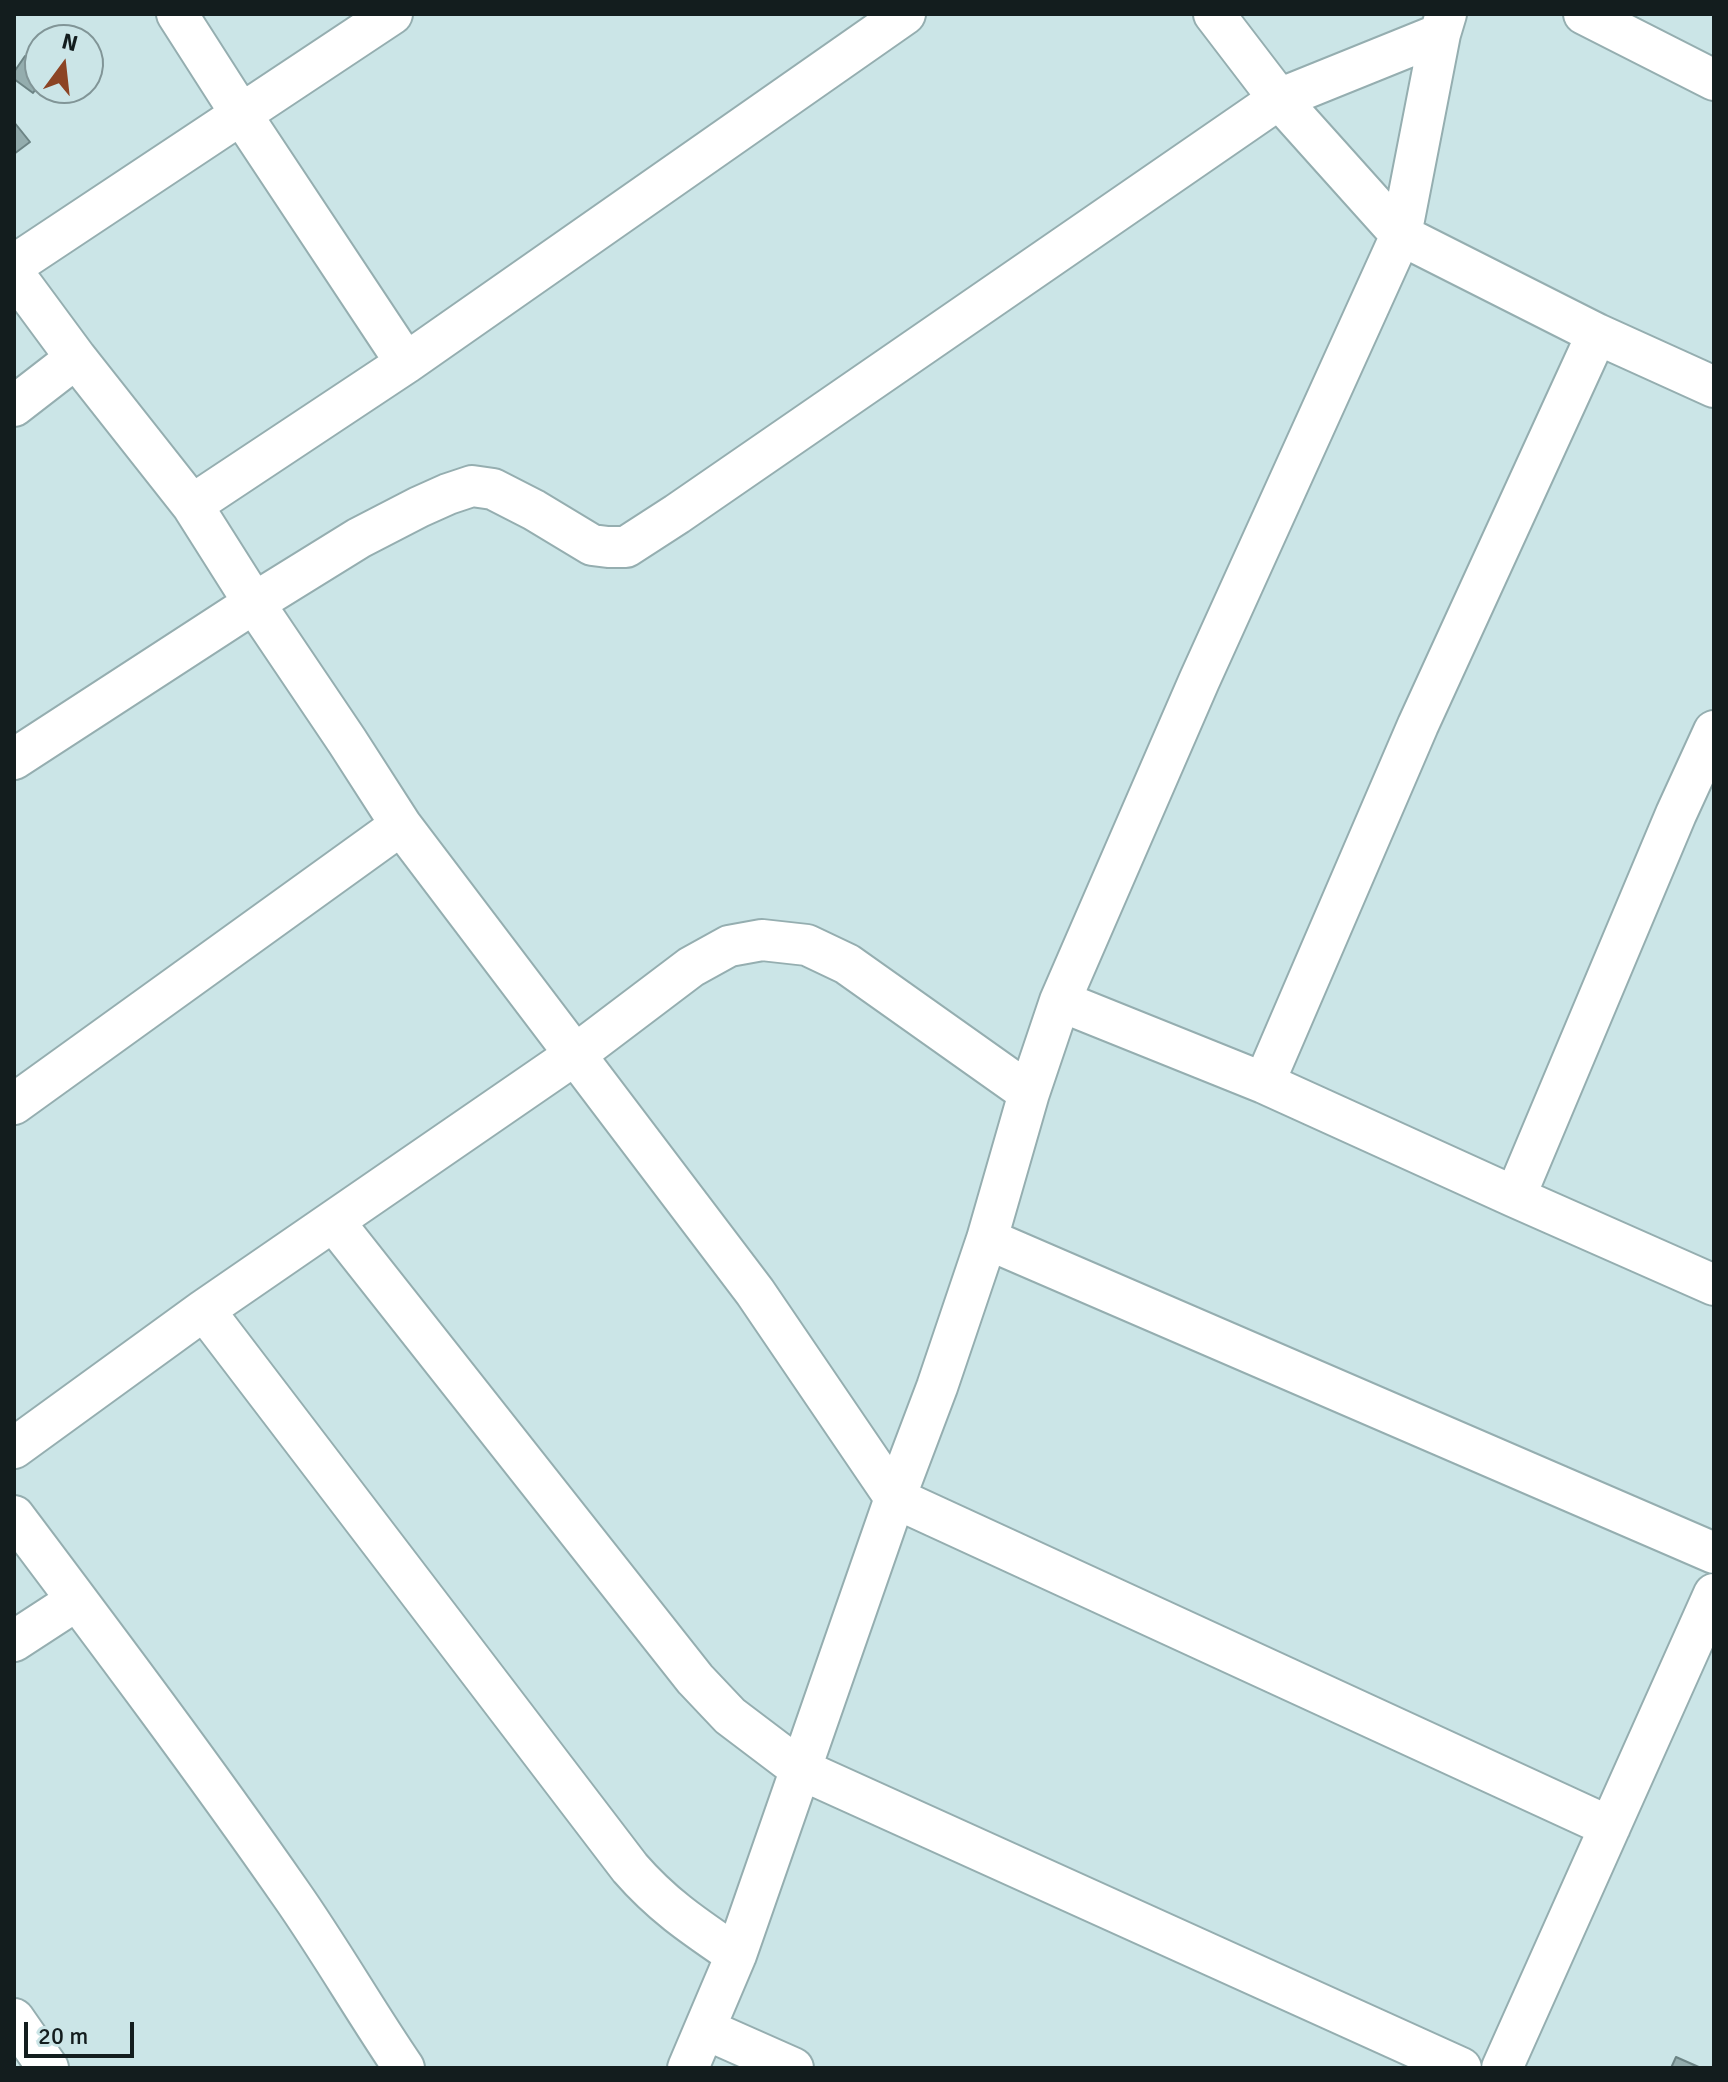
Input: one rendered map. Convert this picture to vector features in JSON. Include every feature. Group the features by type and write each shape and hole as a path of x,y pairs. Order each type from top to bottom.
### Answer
{"street":[{"path":"177,14 406,363"},
{"path":"14,265 392,14"},
{"path":"192,505 406,363 905,14"},
{"path":"1214,14 1279,99 1401,235 1597,334 1714,387"},
{"path":"1584,14 1714,80"},
{"path":"16,752 359,538 419,507 472,486 493,489 592,545 626,547 1279,99 1443,24"},
{"path":"688,2068 736,1955 895,1498 937,1387 987,1239 1029,1093 1060,1001 1199,681 1401,235 1443,24"},
{"path":"14,274 192,505 401,825 755,1292 895,1498 1610,1827"},
{"path":"1264,1083 1418,725 1597,334"},
{"path":"14,406 76,358"},
{"path":"1515,1197 1714,731"},
{"path":"14,1104 401,825"},
{"path":"14,1448 204,1310 576,1054 691,967 729,946 762,940 807,945 847,964 1029,1093"},
{"path":"1060,1001 1264,1083 1714,1285"},
{"path":"334,1222 695,1679 730,1716 800,1769 1461,2068"},
{"path":"987,1239 1714,1553"},
{"path":"204,1310 630,1868 680,1917 736,1955"},
{"path":"14,1516 192,1753 294,1898 404,2068"},
{"path":"1502,2068 1714,1594"},
{"path":"14,1641 77,1600"},
{"path":"14,2019 48,2068"},
{"path":"705,2029 793,2068"}],"building":[{"path":"24,57 24,86 14,79 14,72"},
{"path":"14,122 30,142 14,154"},
{"path":"1676,2057 1701,2068 1671,2068"}]}
